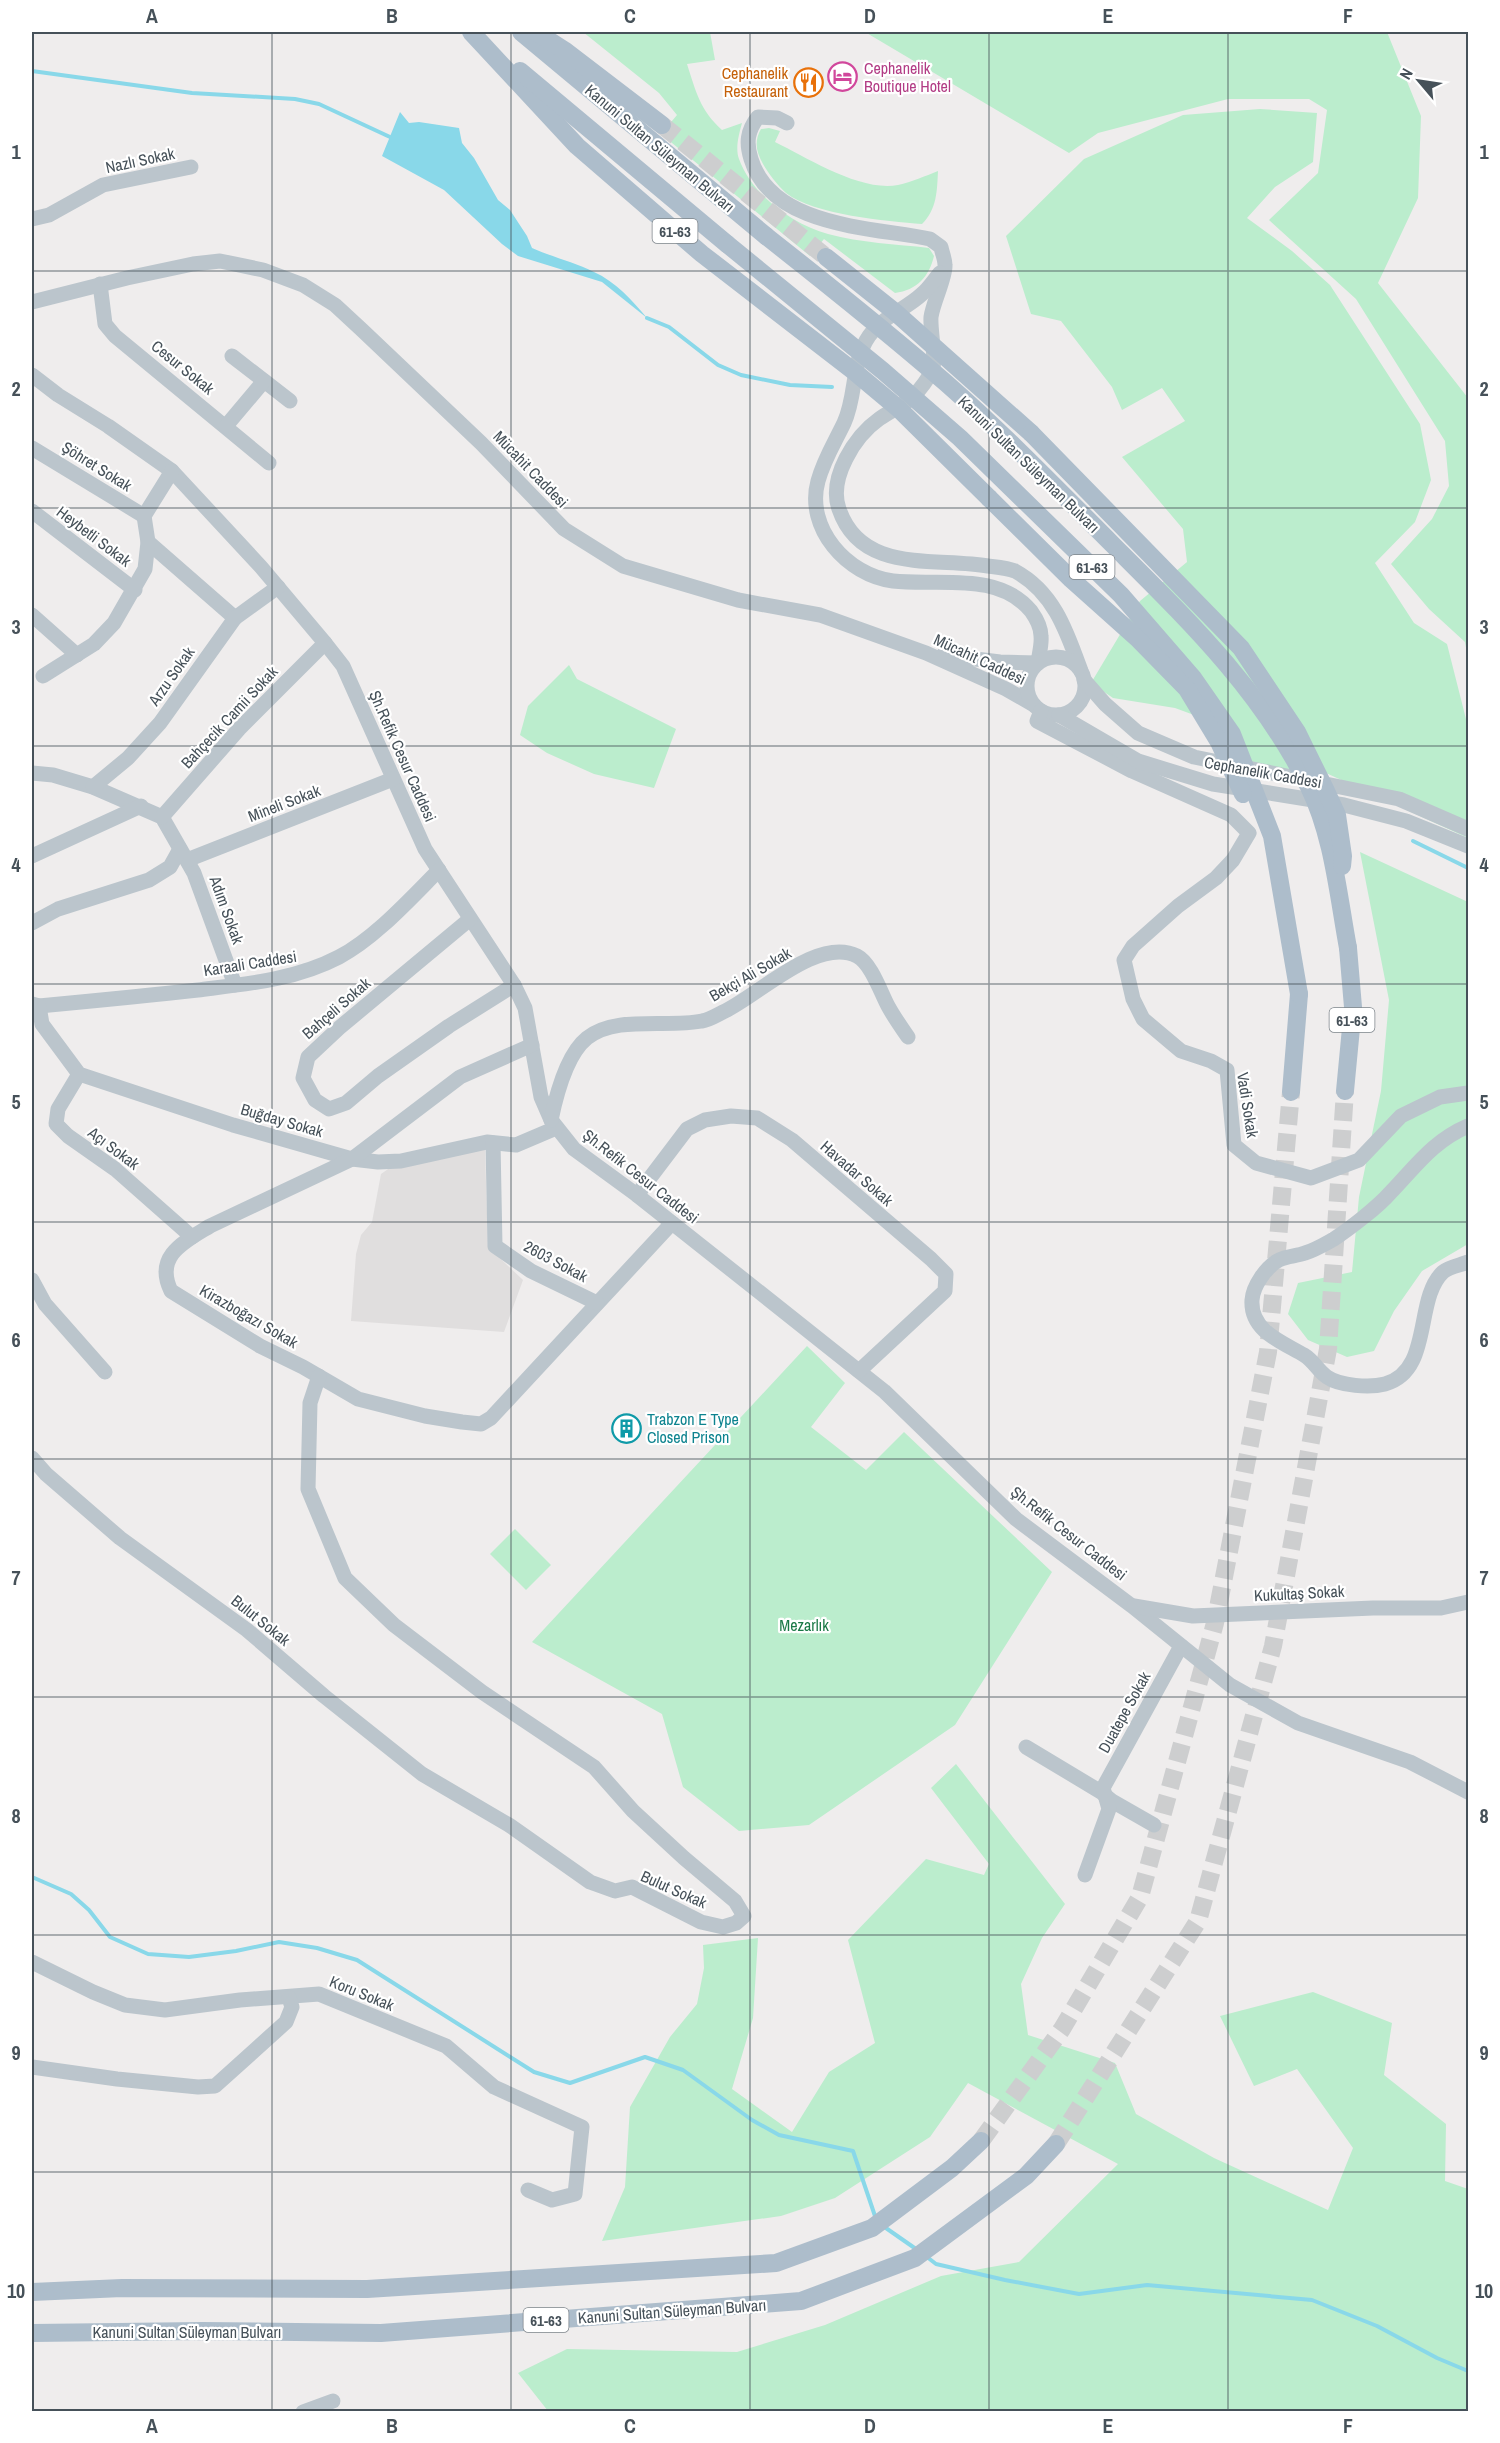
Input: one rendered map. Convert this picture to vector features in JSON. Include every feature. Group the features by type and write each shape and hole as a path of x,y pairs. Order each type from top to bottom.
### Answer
{"main road":[{"name":"Kanuni Sultan Süleyman Bulvarı","path":"472,32 883,371 960,438 1121,596 1193,678 1232,734 1272,836 1299,994 1291,1092"},
{"name":"61-63","path":"472,32 577,146 702,254 899,409 1071,579 1137,638 1187,689 1219,742 1260,831 1285,915"},
{"name":"Kanuni Sultan Süleyman Bulvarı","path":"521,32 947,384 1027,459 1237,674 1309,788 1328,840 1348,948 1353,1007 1345,1091"},
{"path":"536,32 564,50 662,125"},
{"name":"61-63","path":"826,257 895,312 1031,434 1240,648 1290,723 1337,815 1343,856 1339,900"},
{"path":"32,2292 122,2288 367,2289 776,2263 872,2228 952,2168 981,2141"},
{"name":"Kanuni Sultan Süleyman Bulvarı","path":"32,2333 202,2331 381,2333 801,2301 915,2258 1026,2175 1056,2144"}],"street":[{"path":"787,123 777,118 758,117 751,127 747,145 754,169 772,195 834,224 930,239 941,247 945,267 931,318 934,365 920,390 899,409 879,420 846,457 836,483 838,508 849,530 867,549 890,557 976,564 1013,570 1039,589 1066,627 1082,675 1082,699 1076,707 1059,715 1037,708 1027,688 1032,670 1038,663 1041,635 1036,619 1023,603 1001,590 976,584 892,581 865,572 847,560 831,544 822,529 816,509 817,483 825,458 846,420 852,401 858,359 869,336 887,317 921,295 945,267"},
{"name":"Nazlı Sokak","path":"32,219 49,215 103,185 191,167"},
{"name":"Mücahit Caddesi","path":"32,302 100,284 193,264 220,261 263,270 303,285 335,305 362,330 481,443 564,529 623,567 738,600 820,615 926,653 1006,689 1037,708 1037,721 1132,771 1231,815 1249,832"},
{"name":"Cesur Sokak","path":"100,284 105,324 114,336 269,462"},
{"path":"232,356 290,401"},
{"name":"Şh.Refik Cesur Caddesi","path":"32,375 172,471 278,587 343,666 425,849 514,986 525,1008 541,1097 554,1124 574,1149 638,1196 884,1391 1016,1518 1132,1606 1230,1685 1298,1723 1410,1762 1468,1792"},
{"path":"225,426 264,381"},
{"name":"Şöhret Sokak","path":"32,448 144,516"},
{"path":"43,676 94,644 114,623 135,590 145,569 148,542 144,516 172,471"},
{"name":"Heybetli Sokak","path":"32,511 135,590"},
{"path":"148,542 235,618"},
{"name":"Arzu Sokak","path":"93,787 128,758 160,723 235,618 278,587"},
{"path":"32,615 77,656"},
{"name":"Bahçecik Camii Sokak","path":"162,817 239,729 325,643"},
{"path":"926,653 1000,662 1038,663 1056,657 1074,663 1106,704 1138,733 1194,757 1399,799 1468,829"},
{"name":"Cephanelik Caddesi","path":"1059,715 1138,761 1213,784 1344,805 1406,821 1468,846"},
{"path":"32,773 53,775 93,787 162,817 184,854 170,867 149,880 58,909 32,923"},
{"name":"Mineli Sokak","path":"184,854 393,779"},
{"path":"32,856 141,806"},
{"name":"Vadi Sokak","path":"1249,832 1233,860 1216,878 1178,906 1133,946 1124,960 1133,999 1143,1019 1181,1051 1211,1061 1227,1070 1234,1145 1256,1163 1311,1178 1359,1160 1401,1116 1440,1097 1468,1093"},
{"name":"Adım Sokak","path":"184,854 206,902 235,985"},
{"name":"Karaali Caddesi","path":"35,1005 235,985 274,980 309,971 341,956 394,916 439,870"},
{"name":"Bahçeli Sokak","path":"470,919 339,1028 308,1057 303,1078 315,1100 329,1108 346,1103 404,1057 514,986"},
{"name":"Bekçi Ali Sokak","path":"554,1124 556,1095 567,1066 585,1039 601,1028 704,1021 734,1007 777,976 820,955 845,953 860,957 872,973 889,1008 908,1037"},
{"path":"35,1005 42,1024 79,1074"},
{"name":"Kirazboğazı Sokak","path":"532,1045 460,1077 352,1159 210,1226 192,1237 177,1248 167,1263 165,1278 171,1291 260,1346 358,1399 425,1416 481,1424 491,1418 672,1223"},
{"name":"Buğday Sokak","path":"79,1074 233,1125 352,1159 378,1162 401,1161 493,1143 516,1145 554,1124"},
{"name":"Açı Sokak","path":"79,1074 58,1109 56,1124 68,1137 115,1169 192,1237"},
{"name":"Havadar Sokak","path":"638,1196 687,1129 705,1120 731,1116 758,1118 792,1140 946,1274 945,1290 858,1371"},
{"path":"1468,1126 1422,1156 1389,1196 1335,1238 1306,1253 1279,1260 1263,1275 1254,1288 1252,1301 1254,1320 1263,1330 1310,1359 1327,1377 1343,1383 1385,1384 1400,1376 1410,1364 1419,1344 1433,1285 1444,1271 1468,1262"},
{"name":"2603 Sokak","path":"493,1143 495,1246 531,1271 597,1303"},
{"path":"32,1280 45,1304 105,1372"},
{"name":"Bulut Sokak","path":"32,1458 46,1474 120,1538 247,1630 324,1696 422,1774 509,1825 591,1882 615,1891 632,1887 701,1922 723,1927 736,1923 744,1916 735,1901 633,1811 594,1767 482,1692 403,1632 345,1578 308,1489 310,1403 319,1376"},
{"name":"Kukultaş Sokak","path":"1132,1606 1193,1616 1373,1608 1440,1608 1468,1602"},
{"name":"Duatepe Sokak","path":"1085,1875 1109,1809 1103,1788 1181,1646"},
{"path":"1026,1747 1154,1825"},
{"path":"32,1962 125,2005 165,2010 279,1996 289,1998 292,2007 286,2022 215,2086 198,2087 117,2079 32,2067"},
{"name":"Koru Sokak","path":"289,1998 319,1994 446,2046 494,2087 582,2127 575,2194 552,2200 528,2190"},
{"path":"303,2412 333,2401"}],"shaded area":[{"path":"485,1149 488,1247 523,1280 504,1332 351,1321 356,1254 361,1235 372,1222 381,1174 391,1167"}],"green space":[{"path":"583,32 710,32 715,60 687,64 693,83 704,108 722,130 742,123 737,146 739,159 745,172 763,196 787,215 828,234 929,248 934,256 925,276 916,286 895,293 824,239 810,256 661,134 677,115 659,93"},
{"path":"865,32 1387,32 1421,116 1418,198 1378,283 1468,398 1468,659 1465,642 1429,609 1391,564 1432,519 1449,486 1445,441 1356,299 1269,220 1318,173 1327,110 1309,99 1228,99 1098,133 1069,153"},
{"path":"1260,109 1317,113 1313,162 1275,187 1247,218 1292,251 1330,285 1420,424 1431,480 1415,522 1375,563 1414,623 1447,644 1468,727 1468,838 1326,773 1257,775 1194,715 1175,708 1113,698 1091,683 1140,601 1187,562 1183,529 1122,457 1185,421 1162,388 1122,410 1112,387 1061,321 1031,314 1006,236 1084,159 1183,115"},
{"path":"769,128 780,131 775,142 851,179 883,186 898,185 938,171 931,212 922,224 907,223 851,216 798,201 777,183 765,168 759,155 757,142 759,133 761,129"},
{"path":"569,665 577,679 676,729 654,788 594,774 547,753 520,735 528,706"},
{"path":"1360,852 1468,902 1468,1244 1422,1271 1394,1311 1374,1351 1347,1357 1308,1340 1288,1314 1298,1283 1352,1272 1359,1197 1381,1091 1389,1000"},
{"name":"Mezarlık","path":"807,1346 845,1383 811,1427 866,1470 904,1432 1052,1572 955,1725 809,1825 739,1831 683,1787 662,1714 532,1642"},
{"path":"515,1529 551,1565 526,1590 490,1554"},
{"path":"956,1764 1065,1904 1042,1938 1021,1984 1028,2035 1115,2063 1136,2114 1214,2158 1328,2210 1353,2148 1297,2069 1254,2086 1220,2016 1313,1992 1392,2023 1384,2075 1446,2124 1445,2181 1468,2189 1468,2411 548,2411 518,2373 567,2349 737,2352 825,2325 941,2276 1019,2262 1118,2164 968,2083 930,2137 835,2198 781,2216 602,2241 625,2187 630,2107 670,2037 697,2004 704,1968 703,1945 758,1938 753,2018 732,2089 792,2132 829,2072 875,2043 848,1940 926,1859 984,1875 989,1864 931,1788"}],"water":[{"path":"400,112 409,123 419,122 459,128 462,143 474,158 498,200 510,210 532,248 602,276 623,292 647,318 602,282 518,256 444,190 382,156"}],"waterway":[{"path":"32,71 192,93 295,99 319,104 390,137"},
{"path":"647,318 669,327 718,365 741,375 790,385 832,387"},
{"path":"1413,841 1468,868"},
{"path":"32,1877 71,1894 89,1910 110,1937 148,1954 189,1957 236,1951 279,1942 317,1948 357,1960 534,2072 570,2083 645,2057 683,2070 752,2120 779,2135 853,2151 876,2219"},
{"path":"883,2226 916,2249"},
{"path":"927,2257 936,2264 1079,2294 1147,2285 1312,2300 1377,2326 1437,2358 1468,2371"}],"tunnel":[{"path":"662,125 826,257"},
{"path":"1056,2144 1198,1921 1273,1646 1328,1349 1345,1091"},
{"path":"981,2141 1062,2029 1140,1897 1215,1623 1268,1352 1291,1092"}],"place":[{"name":"Cephanelik Boutique Hotel","path":"843,77"},
{"name":"Cephanelik Restaurant","path":"809,82"},
{"name":"Trabzon E Type Closed Prison","path":"626,1428"}]}
